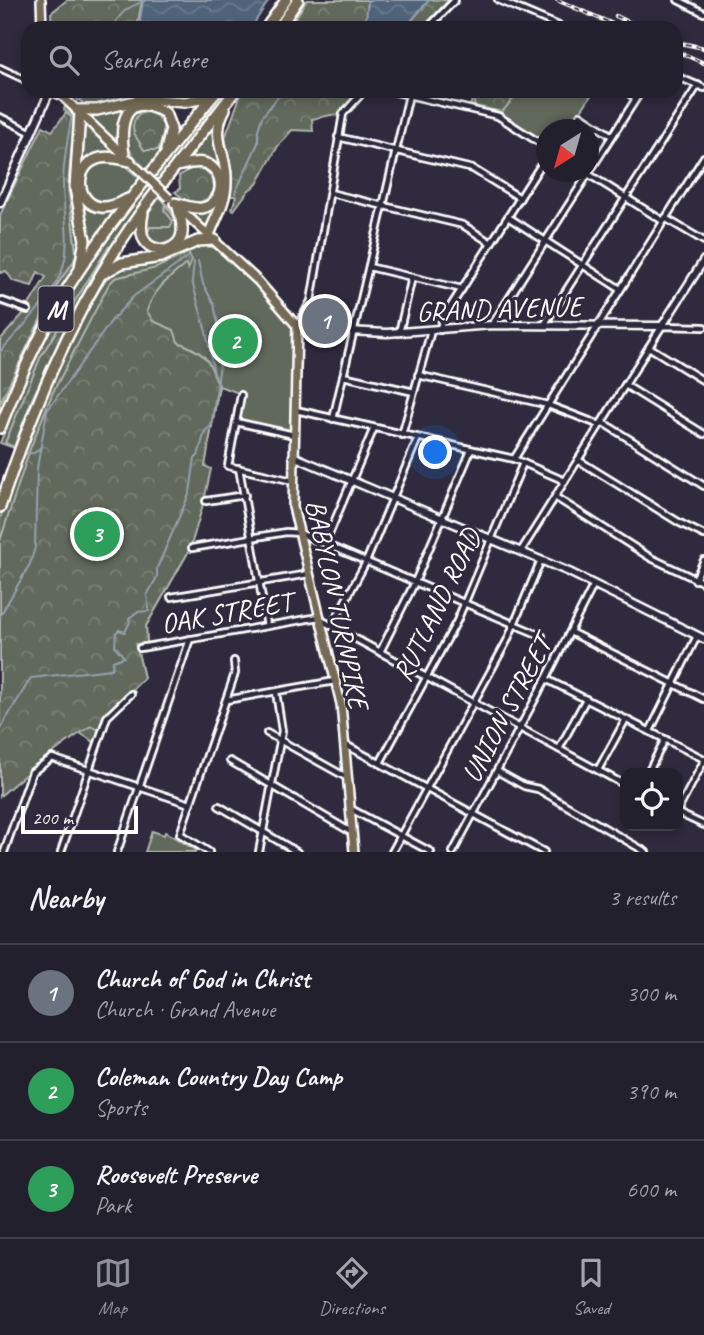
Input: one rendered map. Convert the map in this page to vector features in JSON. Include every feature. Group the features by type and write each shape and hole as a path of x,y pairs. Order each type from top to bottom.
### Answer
{"highway":[{"path":"271,21 286,0"},
{"path":"284,21 298,0"},
{"path":"79,270 85,240 75,188 78,112 144,99 177,102 201,98"},
{"name":"M","path":"0,428 26,365 79,270 165,153 210,98"},
{"name":"M","path":"0,507 30,419 50,372 102,274 144,210 229,98"},
{"path":"102,274 122,262 161,257 212,238 226,187 218,127 231,98"},
{"path":"165,153 171,129 167,107 177,102"},
{"path":"130,199 110,207 99,206 85,197 80,178 85,167 97,159 109,157 129,160 121,129 128,112 135,107 146,105 166,113"},
{"path":"174,203 197,208 208,206 219,194 221,185 217,172 208,164 195,162 177,166"},
{"path":"144,210 140,229 142,239 147,245 166,250 181,239 183,228 174,203"},
{"path":"139,259 147,253 147,245"}],"main road":[{"path":"41,0 42,21"},
{"path":"64,98 258,281 297,326"},
{"name":"BABYLON TURNPIKE","path":"297,326 293,507 341,704 354,852"}],"street":[{"path":"435,21 455,0"},
{"path":"498,0 548,21"},
{"path":"682,1 704,13"},
{"path":"0,68 21,78"},
{"path":"683,79 704,88"},
{"path":"544,325 698,85"},
{"path":"0,203 48,98"},
{"path":"297,326 311,301 343,114 358,98"},
{"path":"333,419 408,98"},
{"path":"422,98 498,116 536,140"},
{"path":"599,155 636,99"},
{"path":"580,115 612,136"},
{"path":"0,117 33,133"},
{"path":"338,137 473,169 520,198"},
{"path":"514,459 704,157"},
{"path":"440,330 442,320 536,174"},
{"path":"599,181 704,241"},
{"path":"492,325 581,182"},
{"path":"0,183 8,187"},
{"path":"330,193 463,225 491,243"},
{"path":"508,217 620,289"},
{"path":"521,551 704,260"},
{"path":"369,267 462,289"},
{"path":"399,332 412,277"},
{"path":"0,300 27,310"},
{"name":"GRAND AVENUE","path":"297,326 353,332 431,331 492,325 704,327"},
{"path":"402,435 431,331"},
{"path":"649,347 704,381"},
{"path":"418,375 548,405 601,424 704,486"},
{"path":"343,376 414,391"},
{"path":"625,384 704,434"},
{"path":"241,395 228,466 293,481"},
{"path":"294,410 514,459 565,481"},
{"path":"236,422 293,435"},
{"path":"325,544 374,428"},
{"path":"332,626 366,562 418,438"},
{"path":"380,652 415,582 471,450"},
{"path":"293,456 521,551 701,638 673,684 650,731"},
{"path":"578,460 704,535"},
{"name":"RUTLAND ROAD","path":"380,763 464,603 523,463"},
{"path":"236,468 245,495 267,626"},
{"path":"206,501 245,495"},
{"path":"555,497 651,558 704,583"},
{"path":"192,548 286,532 299,533 542,636"},
{"path":"392,852 514,624 541,560"},
{"path":"695,580 704,560"},
{"path":"171,597 309,574"},
{"name":"UNION STREET","path":"453,852 594,584"},
{"path":"320,618 620,782"},
{"name":"OAK STREET","path":"140,648 320,618"},
{"path":"570,632 704,699"},
{"path":"117,852 190,639"},
{"path":"209,852 180,834 235,673 234,661"},
{"path":"546,679 704,760 683,802"},
{"path":"226,700 335,681"},
{"path":"259,852 282,731 276,692"},
{"path":"61,852 107,717 131,694"},
{"path":"559,749 586,699"},
{"path":"598,771 626,719"},
{"path":"267,733 347,777"},
{"path":"650,768 665,739"},
{"path":"344,744 544,852"},
{"path":"4,852 32,772 54,758 190,804"},
{"path":"230,761 352,832"},
{"path":"497,771 521,784 538,789 646,852"},
{"path":"219,806 297,852"},
{"path":"350,809 430,852"},
{"path":"683,814 704,825"}],"green space":[{"path":"67,0 142,0 138,21 52,21 51,13"},
{"path":"307,0 368,0 366,21 294,21"},
{"path":"429,0 449,0 429,21 411,21"},
{"path":"76,98 125,98 87,106"},
{"path":"215,98 225,98 78,308 50,363 14,448 0,443 24,382 52,325 107,235"},
{"path":"239,98 352,98 342,109 340,116 312,119 313,131 292,130 278,146 257,184 234,210 232,209 236,196 230,196 228,199 232,172 225,138"},
{"path":"472,98 589,98 576,119 536,119 536,138 495,112 470,107"},
{"path":"475,98 514,98 502,112 474,106"},
{"path":"140,102 168,103 164,110 135,105 120,144 87,115"},
{"path":"65,106 76,119 82,235 76,266 34,340 0,416 0,403 58,283 74,261 76,253 68,187 74,119 64,110"},
{"path":"157,109 169,125 163,149 147,170 129,148 126,119 135,110"},
{"path":"147,112 157,116 163,125 158,150 144,150 134,133 135,119 139,114"},
{"path":"66,113 74,119 68,187 76,253 74,261 58,283 0,403 0,340 24,313 46,277 38,272 32,286 13,281 6,271 0,273 0,215 43,126 52,131"},
{"path":"220,116 224,191 208,229 186,208 218,200 213,166 184,163"},
{"path":"81,122 119,157 109,156 79,174 88,204 118,206 83,258 78,198"},
{"path":"98,161 123,164 140,179 124,197 105,206 86,197 83,176"},
{"path":"194,167 209,174 215,190 201,202 191,202 175,192 180,189 179,176"},
{"path":"159,196 177,216 174,245 158,248 144,238 146,216"},
{"path":"165,205 174,217 178,230 176,241 169,245 149,241 147,235 150,227 170,227 173,221 164,210"},
{"path":"204,243 216,249 221,245 297,325 293,434 238,421 242,394 219,386 190,549 146,626 147,643 136,644 144,678 105,716 95,743 80,733 28,771 0,796 0,519 19,460 62,354 108,275 120,266"},
{"path":"109,246 32,399 14,447 5,443 41,356"},
{"path":"188,253 192,260 188,269 186,264 162,285 147,311 153,321 174,330 178,342 204,357 219,385 205,466 211,469 190,549 146,626 147,643 136,644 144,678 105,716 100,730 91,726 44,759 0,796 0,541 30,449 53,392 109,284 115,278 156,268"},
{"path":"152,831 164,835 165,832 196,850 145,852"}],"water":[{"path":"143,0 269,0 256,21 140,20"},
{"path":"368,0 429,0 411,21 365,21"}],"waterway":[{"path":"116,21 126,10 147,0"},
{"path":"77,101 82,98"},
{"path":"235,193 258,143 262,117 277,98"},
{"path":"0,352 43,303 62,270 67,238 63,176 72,115"},
{"path":"0,616 30,564 35,547 37,468 47,411 112,320 134,296 188,257"},
{"path":"198,261 203,284 214,304 218,324 221,355 218,380"},
{"path":"0,729 31,678 112,669 113,661 124,657 115,646 116,633 119,630 125,632 129,618 137,612 149,611 147,595 157,577 157,568 190,492 195,458 198,456 205,431 211,426 218,381 214,374 192,281 194,262"},
{"path":"24,454 34,453 41,447"}],"railway":[{"path":"557,0 606,21"},
{"path":"616,16 626,21"},
{"path":"683,44 704,48"},
{"path":"683,54 704,63"}],"place":[{"name":"Church of God in Christ","path":"325,321"},
{"name":"Coleman Country Day Camp","path":"235,341"},
{"name":"Roosevelt Preserve","path":"97,534"}]}
